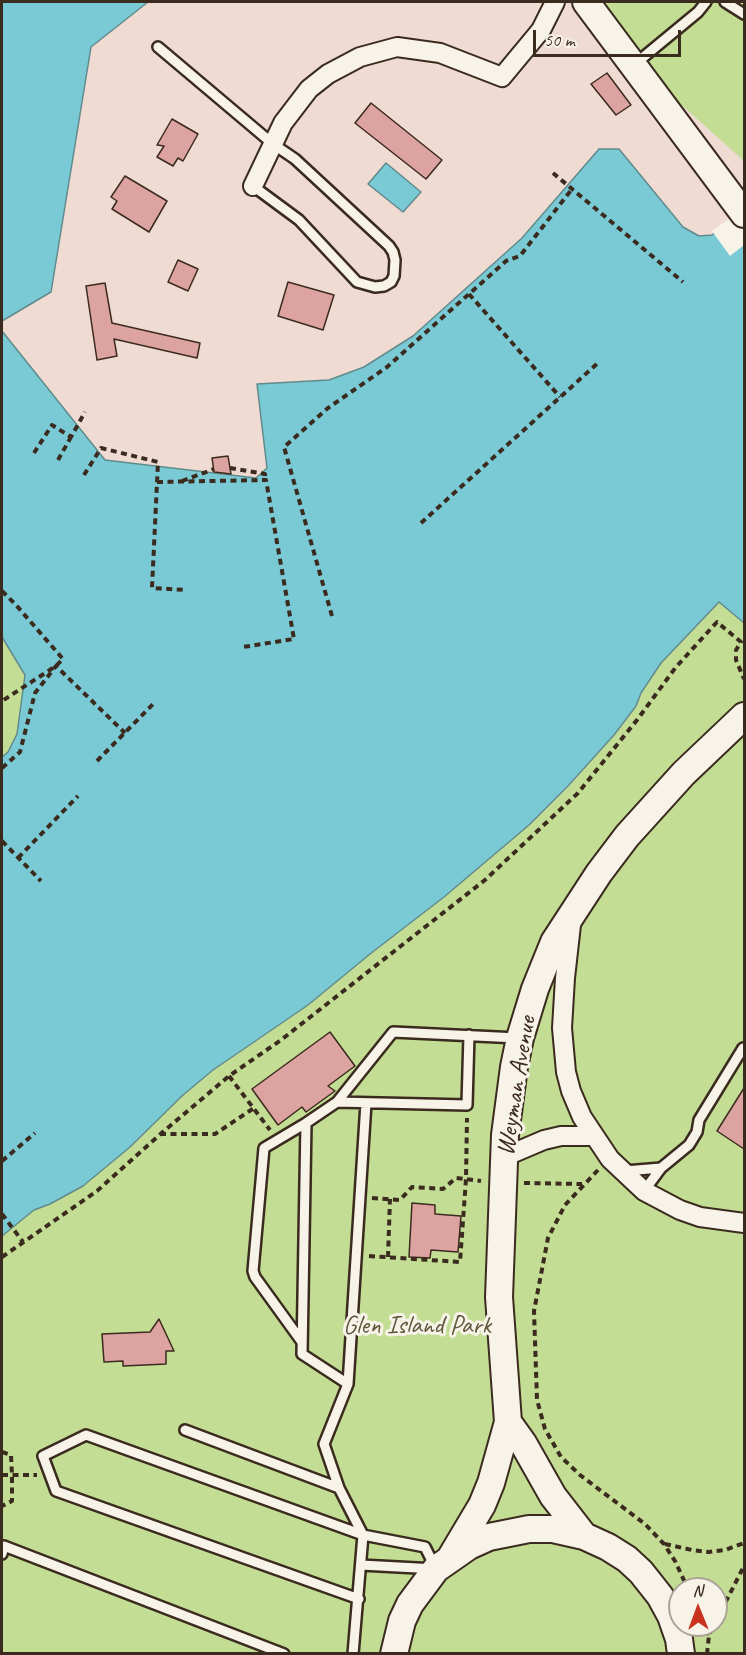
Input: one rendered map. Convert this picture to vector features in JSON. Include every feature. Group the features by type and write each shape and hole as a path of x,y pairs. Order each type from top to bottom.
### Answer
{"street":[{"path":"253,186 283,123 309,89 328,74 360,57 398,47 440,53 502,77 541,30 555,2"},
{"path":"586,2 744,213"},
{"name":"Weyman Avenue","path":"508,1422 499,1297 504,1157 514,1067 532,997 554,942 599,873 627,836 684,773 744,716"},
{"path":"573,914 563,998 564,1059 571,1091 592,1136 610,1159 644,1191 680,1210 700,1217 744,1223"},
{"path":"504,1157 536,1143 561,1136 592,1136"},
{"path":"508,1422 523,1443 553,1496 584,1536"},
{"path":"394,1653 402,1621 410,1604 443,1563 482,1505 508,1422"},
{"path":"443,1563 469,1546 508,1531 553,1529 584,1536 627,1559 653,1586 671,1616 681,1653"}],"lane":[{"path":"633,65 698,12 706,2"},
{"path":"725,2 744,14"},
{"path":"158,47 273,144 296,159 389,246 395,260 394,276 390,282 384,286 375,287 357,282 299,220 253,186"},
{"path":"302,1342 255,1278 253,1270 264,1148 306,1124 337,1102 393,1032 520,1038"},
{"path":"337,1102 467,1105 469,1035"},
{"path":"644,1191 661,1168 689,1145 697,1132 699,1120 742,1048"},
{"path":"353,1653 363,1535 339,1488 324,1444 348,1384 366,1102"},
{"path":"306,1124 302,1354 348,1384"},
{"path":"623,1172 661,1168"},
{"path":"185,1430 339,1488"},
{"path":"358,1599 56,1491 43,1456 86,1435 363,1535 425,1547 443,1563"},
{"path":"2,1554 4,1546 284,1653"},
{"path":"361,1565 443,1563"}],"path":[{"path":"553,173 683,282"},
{"path":"332,616 284,447 328,408 387,368 506,261 520,256 572,189"},
{"path":"469,294 560,397"},
{"path":"421,523 599,362"},
{"path":"58,460 86,412"},
{"path":"34,453 52,425 71,437"},
{"path":"84,475 101,448 158,462 152,588 187,590"},
{"path":"230,468 265,474 294,639 243,646"},
{"path":"179,482 214,469"},
{"path":"157,482 266,480"},
{"path":"2,591 63,659 35,693 20,752 2,768"},
{"path":"2,1257 97,1191 159,1134 229,1076 290,1034 484,880 578,793 676,667 717,622 741,642 736,650 736,660 744,679"},
{"path":"2,701 56,666"},
{"path":"56,666 125,733"},
{"path":"97,760 155,702"},
{"path":"18,858 78,796"},
{"path":"2,841 41,881"},
{"path":"229,1076 278,1140"},
{"path":"356,1255 460,1262 466,1179 467,1105"},
{"path":"159,1134 215,1134 254,1108"},
{"path":"2,1161 35,1133"},
{"path":"600,1167 564,1205 548,1238 534,1311 537,1400 545,1429 561,1457 580,1475 645,1524 664,1544 682,1577"},
{"path":"360,1197 400,1200 412,1187 443,1189 456,1178 489,1181"},
{"path":"518,1183 582,1184"},
{"path":"388,1257 390,1199"},
{"path":"2,1214 23,1242"},
{"path":"2,1452 11,1455 12,1475 12,1501 2,1506"},
{"path":"2,1475 49,1475"},
{"path":"664,1544 709,1552 725,1550 744,1543"},
{"path":"728,1597 744,1566"},
{"path":"708,1653 709,1637"}],"shaded area":[{"path":"148,2 592,2 744,161 744,211 712,235 699,236 684,227 619,150 599,150 522,238 414,336 364,367 329,380 258,384 267,468 256,478 105,460 2,331 2,321 51,292 91,47"}],"green space":[{"path":"592,2 744,2 744,161 647,74"},
{"name":"Glen Island Park","path":"719,602 744,623 744,1653 2,1654 2,1236 34,1210 83,1186 130,1147 183,1094 213,1070 308,1005 444,897 529,825 569,786 614,735 636,706 641,693 661,663"},
{"path":"2,637 25,675 17,734 8,752 2,757"}],"water":[{"path":"2,2 148,2 91,47 51,292 2,321"},
{"path":"599,149 619,149 683,227 699,236 712,235 744,211 744,623 719,602 661,663 641,693 636,706 614,735 529,825 444,897 308,1005 213,1070 183,1095 130,1147 83,1186 34,1210 2,1236 2,757 8,752 17,734 25,675 2,637 2,331 105,460 256,478 267,468 257,384 329,380 364,367 413,336 522,238"},
{"path":"386,163 421,192 403,212 368,184"}],"pier":[{"path":"744,208 744,245 730,256 712,231"}],"building":[{"path":"607,73 631,105 616,115 591,84"},
{"path":"371,103 442,160 426,179 355,123"},
{"path":"172,119 198,134 183,161 178,158 173,166 157,157 164,146 157,145"},
{"path":"125,176 167,201 149,232 112,209 117,201 111,197"},
{"path":"178,260 198,269 188,291 168,282"},
{"path":"288,282 334,295 323,330 278,316"},
{"path":"105,283 112,323 200,343 197,358 114,339 117,356 97,360 86,286"},
{"path":"228,456 231,474 214,472 212,458"},
{"path":"330,1032 355,1066 328,1086 335,1091 306,1112 302,1107 278,1125 252,1089"},
{"path":"744,1088 744,1149 717,1131"},
{"path":"412,1203 435,1205 435,1214 461,1216 458,1252 431,1250 430,1258 409,1257"},
{"path":"159,1319 174,1351 166,1351 166,1364 123,1366 123,1361 104,1362 102,1334 150,1332"}]}
